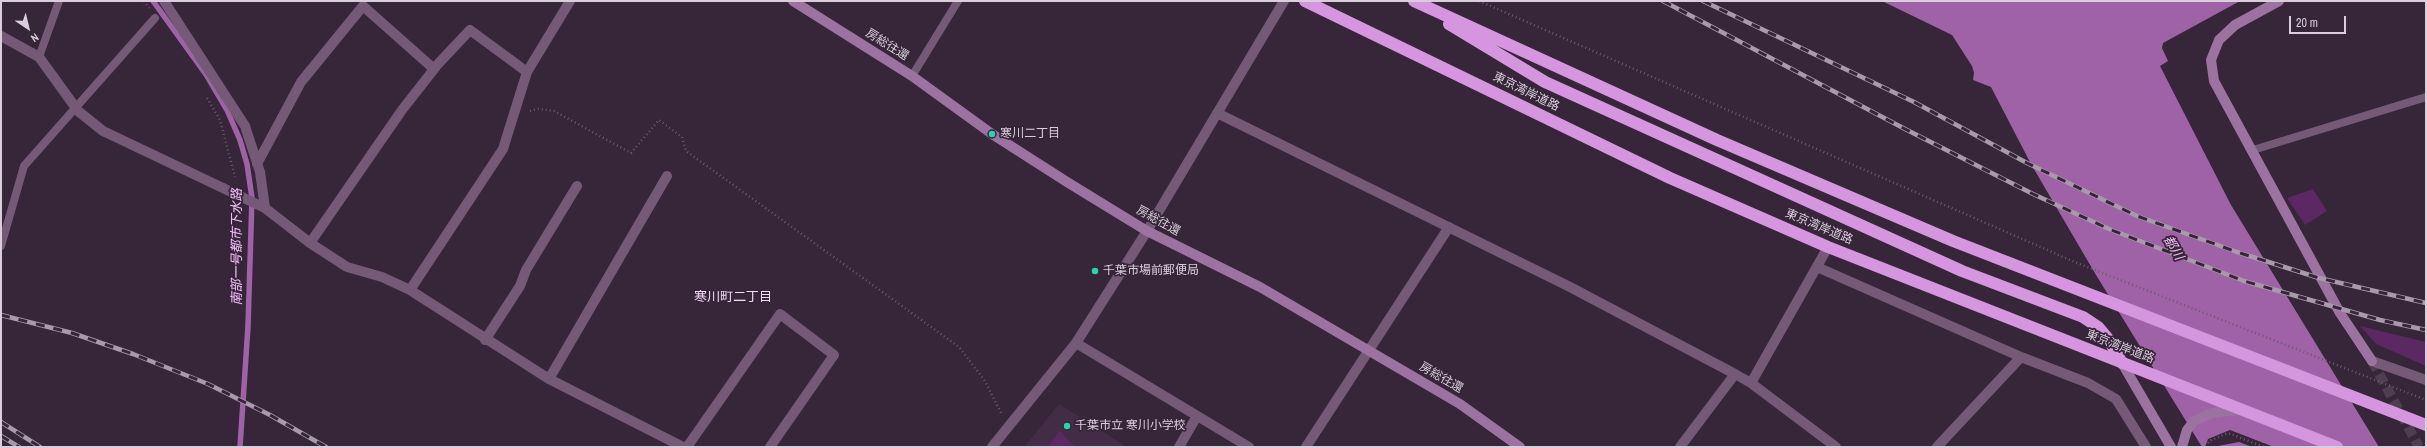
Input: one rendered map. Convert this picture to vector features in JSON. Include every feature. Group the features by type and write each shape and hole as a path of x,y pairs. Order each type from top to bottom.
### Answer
{"highway":[{"name":"東京湾岸道路","path":"1305,1 1670,178 1828,247 2238,410 2337,447"},
{"path":"1413,1 1717,140 1954,241 2426,424"},
{"path":"1413,1 1545,82 1962,271 2083,317 2098,327 2109,340 2122,363"}],"street":[{"path":"164,1 245,126 257,164 262,207"},
{"path":"410,290 503,150 509,124 527,72 570,1"},
{"name":"房総往還","path":"793,1 912,76 992,134 1148,231 1260,287 1460,404 1520,447"},
{"path":"992,447 1076,344 1148,231 1284,1"},
{"path":"2279,1 2236,25 2219,40 2211,60 2214,81 2253,150 2340,313 2372,360 2426,380"},
{"path":"257,164 301,82 363,6 434,69"},
{"path":"310,243 434,69 470,30 527,72"},
{"path":"1,36 40,57 76,108 103,131 262,207 310,243 347,267 382,277 410,290 485,340 549,379 683,447"},
{"path":"1217,113 1570,287 1735,374 1751,383 1836,447"},
{"path":"549,379 667,176"},
{"path":"485,340 520,286 526,270 578,186"},
{"path":"1306,447 1449,227"},
{"path":"1751,383 1828,247"},
{"path":"1816,267 2021,357 2088,383 2116,399 2146,447"},
{"path":"687,447 780,314 834,355 770,447"},
{"path":"1076,344 1249,447"},
{"path":"1938,447 2021,357"},
{"path":"2122,363 2171,447"},
{"path":"1680,447 1735,374"},
{"path":"2182,447 2187,430 2194,421 2212,413 2238,410"},
{"path":"1179,447 1197,416"}],"lane":[{"path":"40,57 59,1"},
{"path":"912,76 958,1"},
{"path":"1,246 24,166 155,18"},
{"path":"2253,150 2426,98"}],"path":[{"path":"144,1 155,18"},
{"path":"1479,1 2077,263 2426,400"},
{"path":"205,95 220,120 241,197"},
{"path":"509,124 523,114 538,109 554,111 631,153 659,120 682,137 686,151 959,347 985,381 1002,415 1004,433"},
{"path":"2207,447 2209,441 2228,433 2264,447"}],"shaded area":[{"path":"2313,189 2327,211 2305,225 2287,198"},
{"path":"2360,326 2426,342 2426,366 2376,344"},
{"name":"千葉市立 寒川小学校","path":"1059,404 1127,447 1024,447"},
{"path":"1060,431 1075,447 1047,447"}],"water":[{"name":"都川","path":"1882,1 2240,1 2163,43 2162,48 2168,61 2160,66 2231,205 2379,447 2274,447 2230,430 2208,439 2205,447 2202,447 2096,275 2031,164 1991,87 1973,80 1974,73 1972,66 1952,35"},
{"path":"2239,442 2252,447 2217,447 2218,446"}],"waterway":[{"name":"南部一号都市下水路","path":"153,1 207,76 227,110 240,140 247,164 252,198 248,326 240,447"}],"tunnel":[{"path":"2372,361 2419,447"}],"railway":[{"path":"1663,1 1905,129 2033,194 2109,229 2244,281 2380,320 2426,330"},
{"path":"1703,1 1914,102 2027,163 2137,216 2237,252 2319,278 2426,303"},
{"path":"1,315 72,333 133,354 208,384 270,415 326,447"},
{"path":"1,422 40,447"},
{"path":"1,436 19,447"}],"place":[{"name":"寒川二丁目","path":"992,134"},
{"name":"千葉市場前郵便局","path":"1095,271"},
{"name":"千葉市立 寒川小学校","path":"1067,426"}],"district":[{"name":"寒川町二丁目","path":"733,298"}]}
